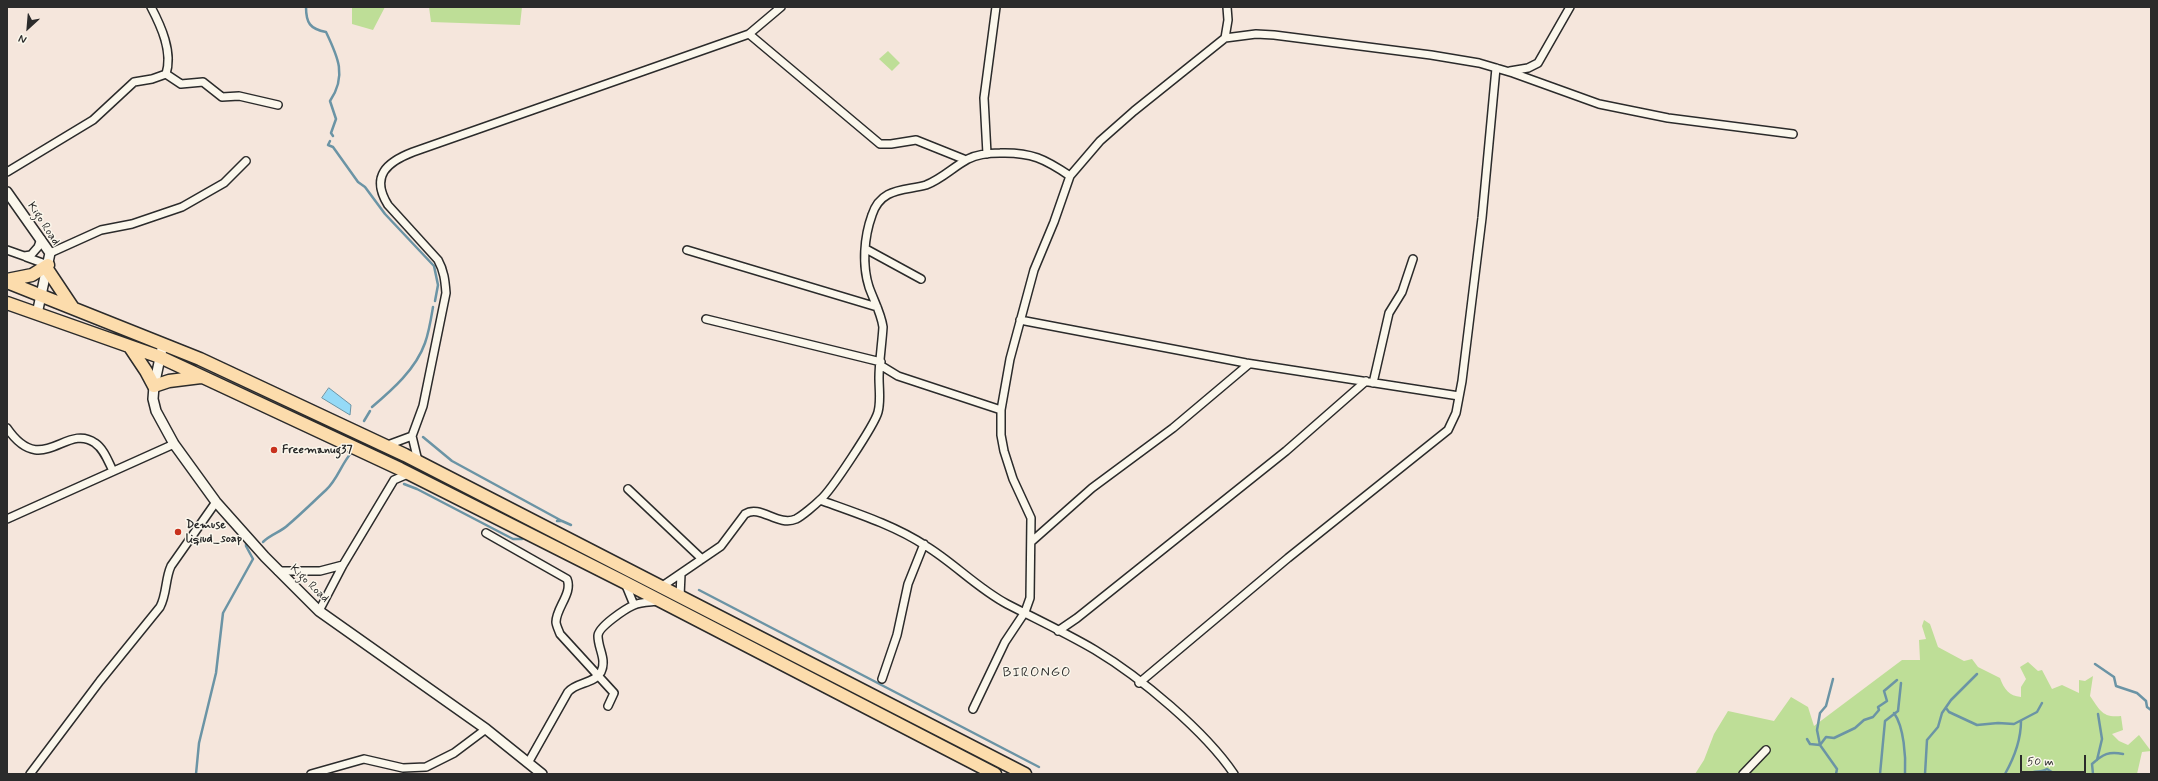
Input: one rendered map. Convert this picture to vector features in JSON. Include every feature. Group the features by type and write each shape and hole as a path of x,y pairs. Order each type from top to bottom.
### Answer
{"highway":[{"path":"7,281 32,276 47,267 73,308"},
{"path":"7,281 200,359 418,461 1026,774"},
{"path":"7,303 160,357 410,473 660,600 995,774"},
{"path":"130,347 154,386 181,379 203,376"}],"street":[{"path":"151,7 160,23 164,36 167,57 166,74"},
{"path":"418,461 412,436 423,406 446,293 445,280 444,271 438,260 388,205 382,196 380,186 382,176 388,166 396,159 413,152 749,34 781,7"},
{"path":"987,154 984,98 996,7"},
{"path":"1225,38 1228,20 1227,7"},
{"path":"1508,71 1528,68 1538,63 1570,7"},
{"path":"749,34 880,144 891,144 916,140 966,160"},
{"path":"973,709 1010,632 1025,612 1030,598 1032,518 1013,479 1004,451 1001,435 1001,410 1010,359 1034,270 1054,222 1070,176 1100,141 1225,38 1256,34 1274,35 1431,55 1508,71 1599,104 1668,118 1793,134"},
{"path":"1139,683 1288,558 1448,430 1456,413 1459,396 1482,218 1496,68"},
{"path":"166,74 180,84 203,82 222,97 239,96 278,105"},
{"path":"7,172 16,168 47,147 93,120 134,82 152,79 166,74"},
{"path":"661,587 725,542 745,514 750,511 757,510 776,519 796,519 820,500 874,422 880,402 880,363 883,327 866,274 866,249 872,215 882,200 897,190 936,181 966,160 987,154 1023,153 1040,158 1070,176"},
{"path":"50,252 101,230 132,224 182,207 224,183 246,161"},
{"name":"Kigo Road","path":"7,192 50,252 38,314"},
{"path":"24,256 32,255 41,239"},
{"path":"866,249 921,279"},
{"path":"7,250 47,267"},
{"path":"687,250 877,307"},
{"path":"1058,631 1077,618 1370,382 1389,313 1402,292 1413,259"},
{"path":"706,319 880,363 898,376 1001,410"},
{"path":"1020,320 1249,364 1459,396"},
{"name":"Kigo Road","path":"163,344 154,386 153,399 156,411 174,444 216,502 278,571 320,611 486,729 542,774"},
{"path":"1031,542 1092,488 1173,428 1249,364"},
{"path":"7,428 16,440 28,449 35,451 75,440 91,441 100,447 113,471"},
{"path":"385,446 412,436"},
{"path":"7,519 174,444"},
{"path":"391,464 394,480"},
{"path":"320,611 343,565 394,480 410,473"},
{"path":"628,489 702,559"},
{"path":"820,500 888,527 924,544 983,589 1006,604 1025,612 1094,650 1139,683 1212,745 1234,774"},
{"path":"30,774 100,680 160,607 164,600 168,574 171,566 216,502"},
{"path":"486,533 567,579 569,583 566,595 556,622 560,634 614,693 608,706"},
{"path":"882,679 898,635 908,584 924,544"},
{"path":"278,571 320,571 343,565"},
{"path":"680,596 681,574"},
{"path":"624,582 634,605"},
{"path":"528,764 571,688 597,676 604,664 598,640 599,631 605,624 634,605 660,600"},
{"path":"311,774 364,758 403,768 426,767 454,753 486,729"},
{"path":"1743,774 1766,750"}],"green space":[{"path":"352,7 385,7 373,30 352,24"},
{"path":"429,7 522,7 520,25 431,22"},
{"path":"888,51 900,63 892,71 879,59"},
{"path":"1924,620 1930,624 1938,647 1964,661 1972,659 1978,667 2000,678 2005,689 2013,695 2021,697 2021,687 2026,679 2020,667 2028,662 2038,671 2042,670 2052,689 2062,685 2079,693 2079,680 2085,681 2093,676 2090,696 2096,705 2105,714 2110,716 2121,716 2123,730 2112,734 2119,741 2128,745 2139,735 2151,751 2142,752 2137,774 1695,774 1704,760 1714,734 1728,711 1774,721 1791,697 1808,707 1814,726 1902,660 1920,660 1919,640 1926,639 1922,626"}],"water":[{"path":"329,388 351,405 350,415 322,398"}],"waterway":[{"path":"306,7 307,17 310,24 316,29 326,32 339,66 338,83 330,101 336,119 331,133 333,136"},
{"path":"330,141 328,145 333,147 358,182 365,187 385,214 434,266 438,285 435,301"},
{"path":"372,407 403,378 416,362 426,339 433,307"},
{"path":"364,421 370,411"},
{"path":"423,437 452,461 562,521"},
{"path":"263,542 285,527 330,486 352,452"},
{"path":"404,484 417,489 513,539 522,539"},
{"path":"557,521 562,521 571,525"},
{"path":"196,774 199,743 216,673 223,613 253,559 246,546 246,541"},
{"path":"699,590 1039,767"},
{"path":"2095,664 2114,677 2116,686 2137,693 2146,701 2147,707 2151,710"},
{"path":"1925,774 1927,740 1938,727 1942,713 1951,700 1977,674"},
{"path":"1833,679 1826,706 1820,713 1817,730 1820,745 1837,769 1836,774"},
{"path":"1807,739 1810,744 1820,745 1826,737 1834,738 1855,728 1864,720 1873,717 1879,710 1878,707 1887,701 1884,691 1897,680"},
{"path":"1880,774 1885,721 1898,711 1901,683"},
{"path":"1946,708 1949,712 1977,725 1998,723 2014,724 2037,712 2042,703"},
{"path":"1894,713 1902,734 1905,751 1905,774"},
{"path":"2097,760 2102,739 2098,714"},
{"path":"2005,774 2016,749 2020,735 2021,721"},
{"path":"2093,774 2092,764 2100,758 2110,753 2123,754"},
{"path":"2029,774 2047,769 2055,774"}],"place":[{"name":"Freemanug37","path":"274,450"},
{"name":"Demuse liqiud_soap","path":"178,532"}],"district":[{"name":"BIRONGO","path":"1037,673"}]}
